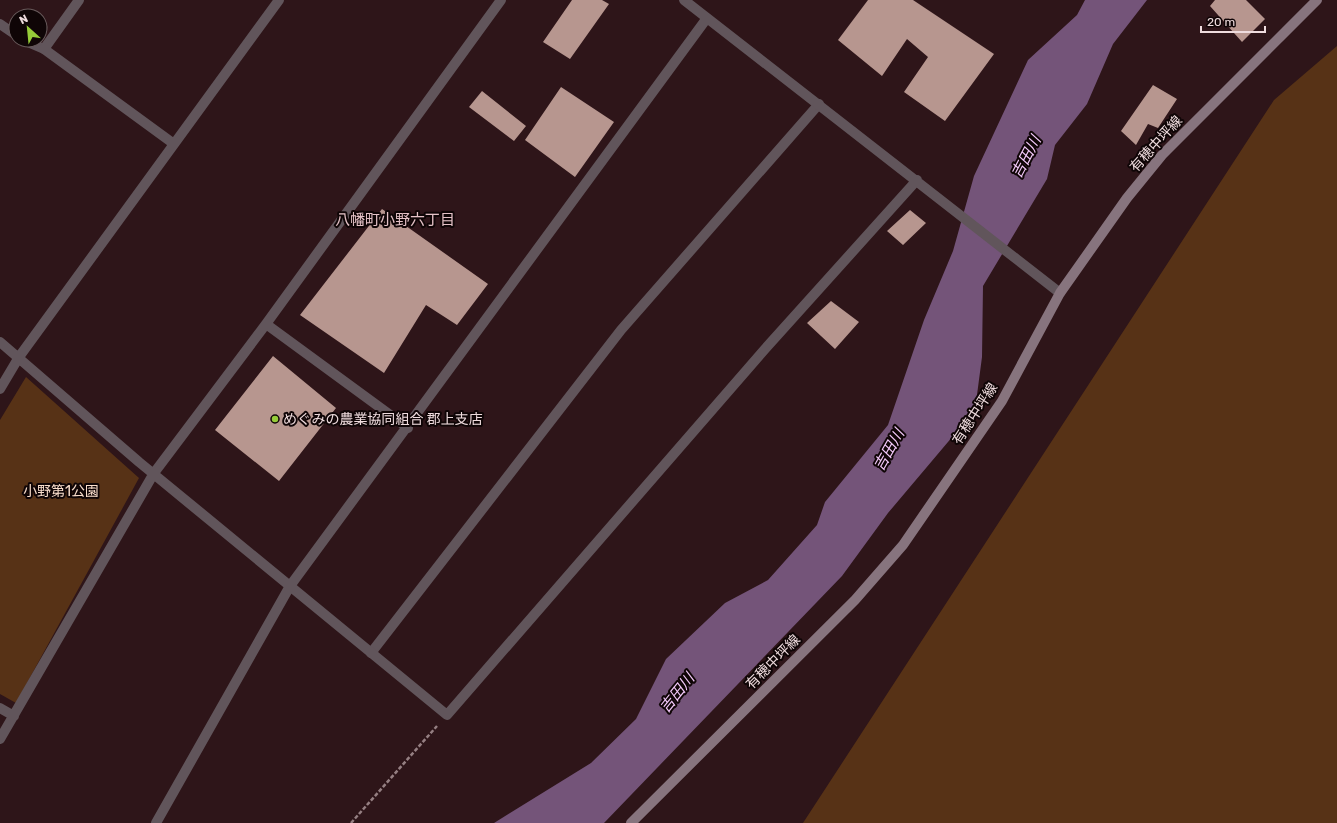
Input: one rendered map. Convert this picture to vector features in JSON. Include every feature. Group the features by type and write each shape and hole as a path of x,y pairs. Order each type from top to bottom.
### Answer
{"main road":[{"name":"有穂中坪線","path":"631,823 855,600 903,545 1002,401 1060,293 1127,198 1162,155 1317,0"}],"street":[{"path":"79,0 44,49 174,144"},
{"path":"0,389 19,357 279,0"},
{"path":"0,739 154,474 266,324 501,0"},
{"path":"684,0 917,180 1060,293"},
{"path":"156,823 290,586 408,428 707,18"},
{"path":"371,652 621,330 819,104"},
{"path":"0,342 139,462 447,716 770,343 917,180"},
{"path":"266,324 408,428"},
{"path":"0,708 14,716"}],"path":[{"path":"351,823 447,716"}],"green space":[{"path":"1337,46 1337,823 803,823 1274,100"},
{"name":"小野第1公園","path":"26,377 139,478 16,703 0,694 0,420"}],"water":[{"name":"吉田川","path":"1085,0 1147,0 1113,44 1087,104 1055,145 1047,179 983,286 982,357 975,410 888,513 842,576 604,823 494,823 591,763 636,719 666,659 725,603 768,580 817,525 825,502 888,425 924,320 953,251 974,176 1028,60 1077,15"}],"building":[{"path":"572,0 602,0 609,4 570,59 543,42"},
{"path":"868,0 913,0 994,54 945,121 904,92 928,57 907,39 882,76 838,40"},
{"path":"1215,0 1246,0 1265,19 1242,42 1210,6"},
{"path":"1153,85 1177,99 1158,128 1148,124 1136,145 1121,131"},
{"path":"561,87 614,122 575,177 525,140"},
{"path":"482,91 526,126 514,141 469,107"},
{"path":"382,209 488,284 457,325 426,305 384,373 300,315"},
{"path":"910,210 926,223 903,245 887,231"},
{"path":"831,301 859,322 835,349 807,323"},
{"name":"めぐみの農業協同組合 郡上支店","path":"273,356 336,408 279,481 215,430"}],"place":[{"name":"めぐみの農業協同組合 郡上支店","path":"275,419"}],"district":[{"name":"八幡町小野六丁目","path":"395,220"}]}
